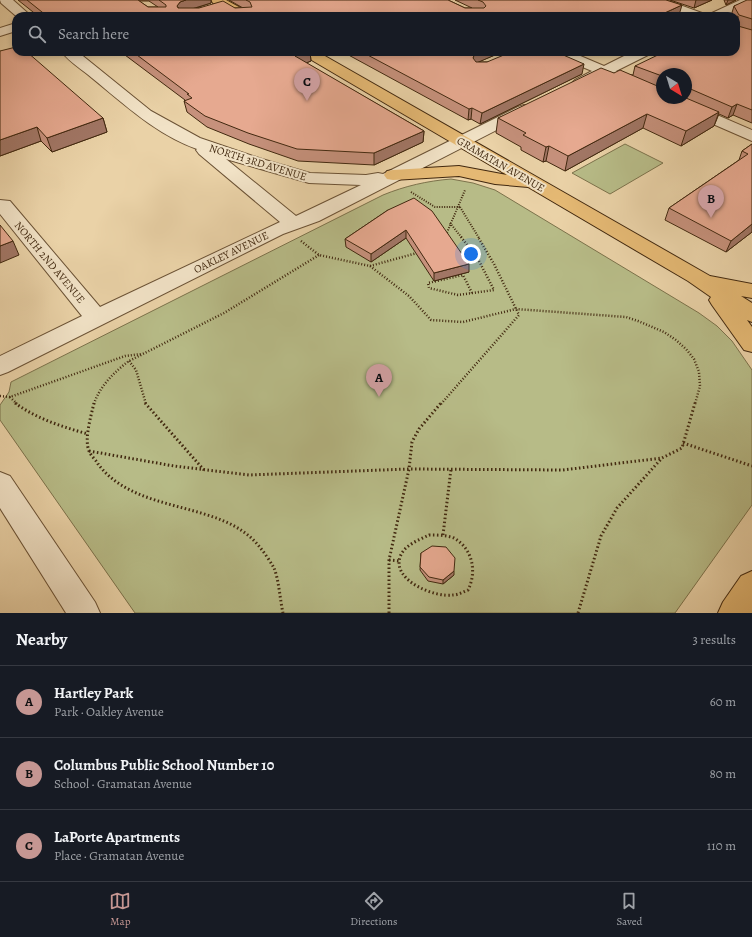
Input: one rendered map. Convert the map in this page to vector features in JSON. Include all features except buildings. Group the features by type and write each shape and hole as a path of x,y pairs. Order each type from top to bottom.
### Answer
{"main road":[{"path":"218,5 235,12"},
{"name":"GRAMATAN AVENUE","path":"315,56 705,281 752,314"},
{"path":"393,175 459,171 495,179 534,182"},
{"path":"705,281 752,290"},
{"path":"705,281 752,344"},
{"name":"GRAMATAN AVENUE","path":"705,281 752,301"},
{"path":"734,613 752,586"}],"street":[{"path":"5,0 19,12"},
{"path":"654,0 686,12"},
{"path":"725,12 750,0"},
{"path":"0,32 12,28"},
{"name":"NORTH 3RD AVENUE","path":"74,56 145,114 194,142 256,163 309,178 366,180 393,175"},
{"path":"568,56 656,94"},
{"path":"567,89 635,56"},
{"name":"OAKLEY AVENUE","path":"0,366 276,230 295,230 312,217 539,103"},
{"path":"680,104 752,136"},
{"name":"NORTH 3RD AVENUE","path":"194,142 295,230"},
{"name":"NORTH 2ND AVENUE","path":"4,205 96,318"},
{"path":"0,484 84,613"}],"path":[{"path":"445,238 454,214 460,207 466,186"},
{"path":"406,188 435,207 460,207"},
{"path":"389,613 389,560 409,469 412,442 419,429 519,315 494,264 460,207"},
{"path":"450,223 478,259 494,290 458,295 429,288 428,284 463,275 472,293"},
{"path":"295,230 319,256 370,266 420,252"},
{"path":"283,613 274,569 258,545 240,529 208,516 139,494 106,474 89,451 88,434 90,418 95,401 102,388 116,369 144,353 224,313 319,256"},
{"path":"89,451 205,470 249,475 409,469 563,470 662,458 682,448 700,386 698,370 693,355 678,341 659,329 643,322 626,318 516,309 463,322 431,320 408,296 370,266"},
{"path":"0,396 10,397 125,356 144,353"},
{"path":"129,361 136,370 146,406 179,440 205,470"},
{"path":"10,397 14,404 49,422 88,434"},
{"path":"683,443 752,466"},
{"path":"578,613 601,536 617,508 662,458"},
{"path":"443,535 451,469"},
{"path":"402,579 400,573 400,561 405,549 415,539 429,534 443,535 454,539 464,547 470,557 473,568 473,579 468,590 459,598"},
{"path":"389,560 400,561"}],"green space":[{"path":"625,144 663,163 610,194 572,173"},
{"path":"451,179 473,183 495,190 699,313 717,326 732,341 752,370 752,505 675,613 135,613 0,420 0,405 9,392 11,382 383,195 416,184"}],"place":[{"name":"LaPorte Apartments","path":"307,101"},
{"name":"Columbus Public School Number 10","path":"711,218"},
{"name":"Hartley Park","path":"379,397"}]}
